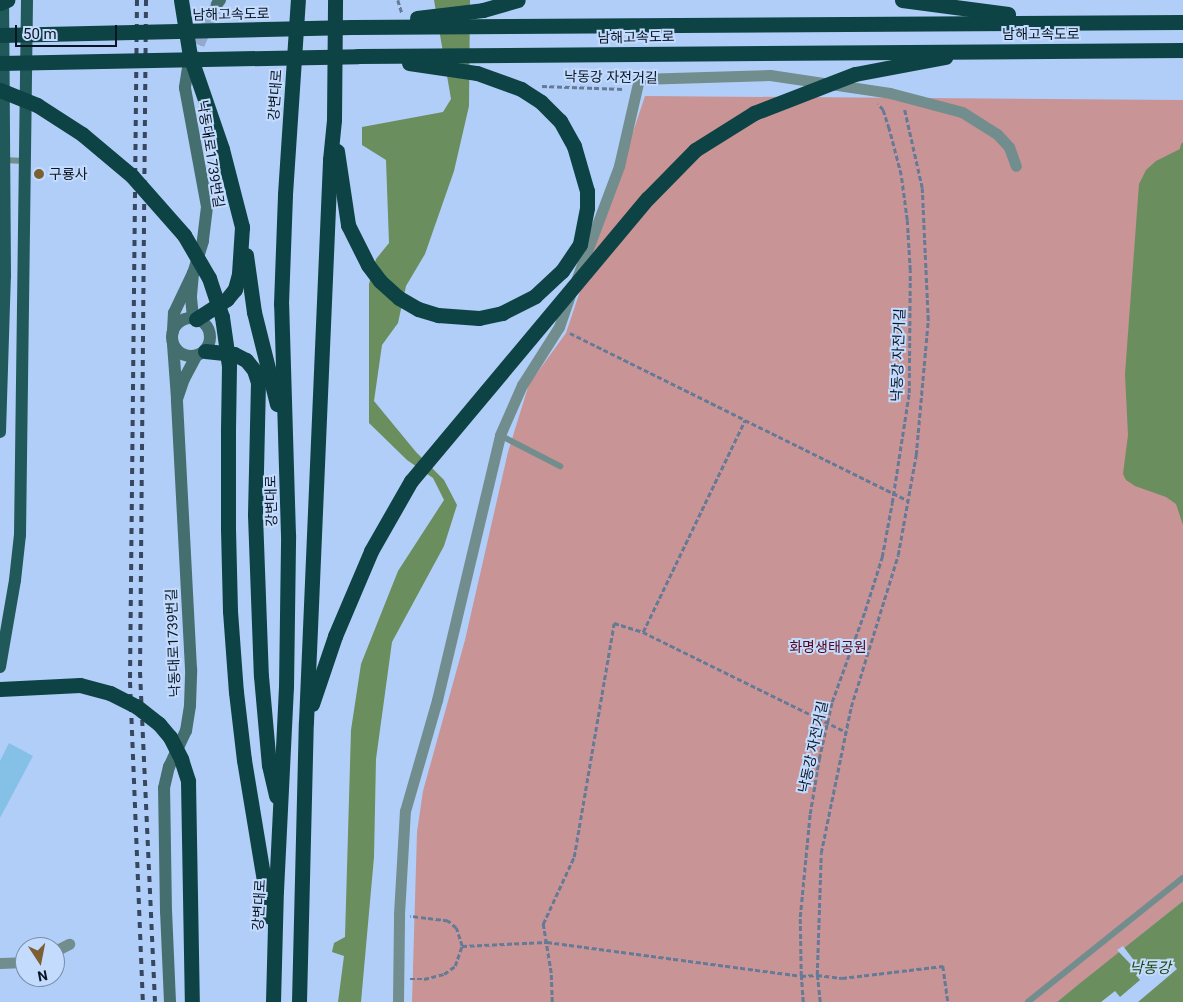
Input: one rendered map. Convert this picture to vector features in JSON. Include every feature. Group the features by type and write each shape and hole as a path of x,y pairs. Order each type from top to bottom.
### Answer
{"highway":[{"path":"0,3 5,0"},
{"path":"181,0 190,56 222,149 242,227 254,312 267,357 286,446"},
{"name":"강변대로","path":"273,1002 274,935 286,687 286,446 280,304 285,194 298,0"},
{"path":"352,27 483,10 518,0"},
{"path":"902,0 956,9 1079,22"},
{"path":"299,1002 306,722 330,160 334,120 335,4"},
{"name":"남해고속도로","path":"0,35 352,27 1183,22"},
{"path":"306,722 335,636 371,551 411,481 648,198 695,150 754,113 855,74 982,50"},
{"name":"남해고속도로","path":"0,63 358,56 1183,50"},
{"path":"334,120 348,225 358,247 380,281 399,298 418,309 438,315 479,318 502,313 519,306 549,285 562,271 580,244 587,208 586,191 574,146 560,121 541,102 520,89 477,73 358,56"},
{"path":"0,90 45,110 82,134 132,176 184,235 209,278 222,317 229,359 228,547 236,692 261,875 274,935"},
{"path":"194,319 209,312 227,299 235,289 239,274 242,227"},
{"path":"200,353 234,354 246,360 254,370 258,382 255,515 263,714 269,765 280,815"},
{"path":"0,690 80,685 110,693 136,706 159,724 174,745 188,781 192,1002"}],"main road":[{"path":"0,432 5,276 2,160 5,0"},
{"path":"0,667 16,580 20,535 27,0"}],"street":[{"name":"낙동대로1739번길","path":"170,1002 164,788 169,767 186,731 190,705 191,669 173,338 174,314 204,241 207,207 185,88 188,68"},
{"path":"398,1002 399,914 405,811 437,700 500,435 522,386 559,327 619,166 639,79 770,75 902,96 962,112 997,134 1009,147 1016,166"},
{"path":"192,272 191,298 194,319"},
{"path":"177,399 184,379 200,353 209,344 210,332 204,323 194,319 181,321 173,338 181,354 200,353"},
{"path":"65,946 69,944"},
{"path":"0,963 15,962"}],"lane":[{"path":"2,160 24,161"},
{"path":"500,435 560,466"},
{"path":"1028,1002 1183,878"}],"path":[{"name":"낙동강 자전거길","path":"540,86 638,88"},
{"path":"820,1002 817,975 821,853 851,707 898,555 916,455 928,320 922,188 902,96"},
{"name":"낙동강 자전거길","path":"803,1002 800,917 806,853 819,759 832,702 882,557 894,493 908,393 910,270 901,175 882,110 878,104 872,102"},
{"path":"559,327 908,500"},
{"path":"643,632 745,420"},
{"path":"552,1002 544,924 574,857 614,623 643,632 846,732"},
{"path":"398,979 424,979 444,974 455,966 462,946 456,928 448,921 399,914"},
{"path":"462,946 547,942 801,976 817,975 842,978 943,966 948,1002"}],"green space":[{"name":"화명생태공원","path":"645,96 1183,100 1183,901 1057,1002 412,1002 417,832 423,791 465,640 508,452 529,384 566,333"}],"water":[{"path":"434,0 470,0 469,106 454,171 425,254 406,286 398,323 382,345 374,401 416,452 444,480 457,505 444,546 392,642 376,759 374,857 361,1002 338,1002 344,956 332,952 334,943 345,937 351,730 361,664 398,571 444,500 433,478 407,460 369,423 369,284 376,259 389,243 386,160 362,145 362,127 443,112 451,99"},
{"path":"1182,148 1183,525 1176,504 1166,497 1135,486 1126,480 1123,474 1128,435 1125,374 1139,184 1146,170 1156,161"},
{"name":"낙동강","path":"1183,901 1183,1002 1057,1002 1079,984"}],"pier":[{"path":"1123,946 1142,971 1144,970 1148,974 1168,958 1177,969 1138,1002 1101,1002 1115,991 1120,997 1140,980 1136,975 1139,973 1117,950"}],"building":[{"path":"9,743 33,756 0,818 0,761"}],"tunnel":[{"path":"191,61 217,4"}],"railway":[{"path":"137,0 130,682 143,1002"},
{"path":"146,0 140,672 155,1002"}],"place":[{"name":"구룡사","path":"39,174"}]}
